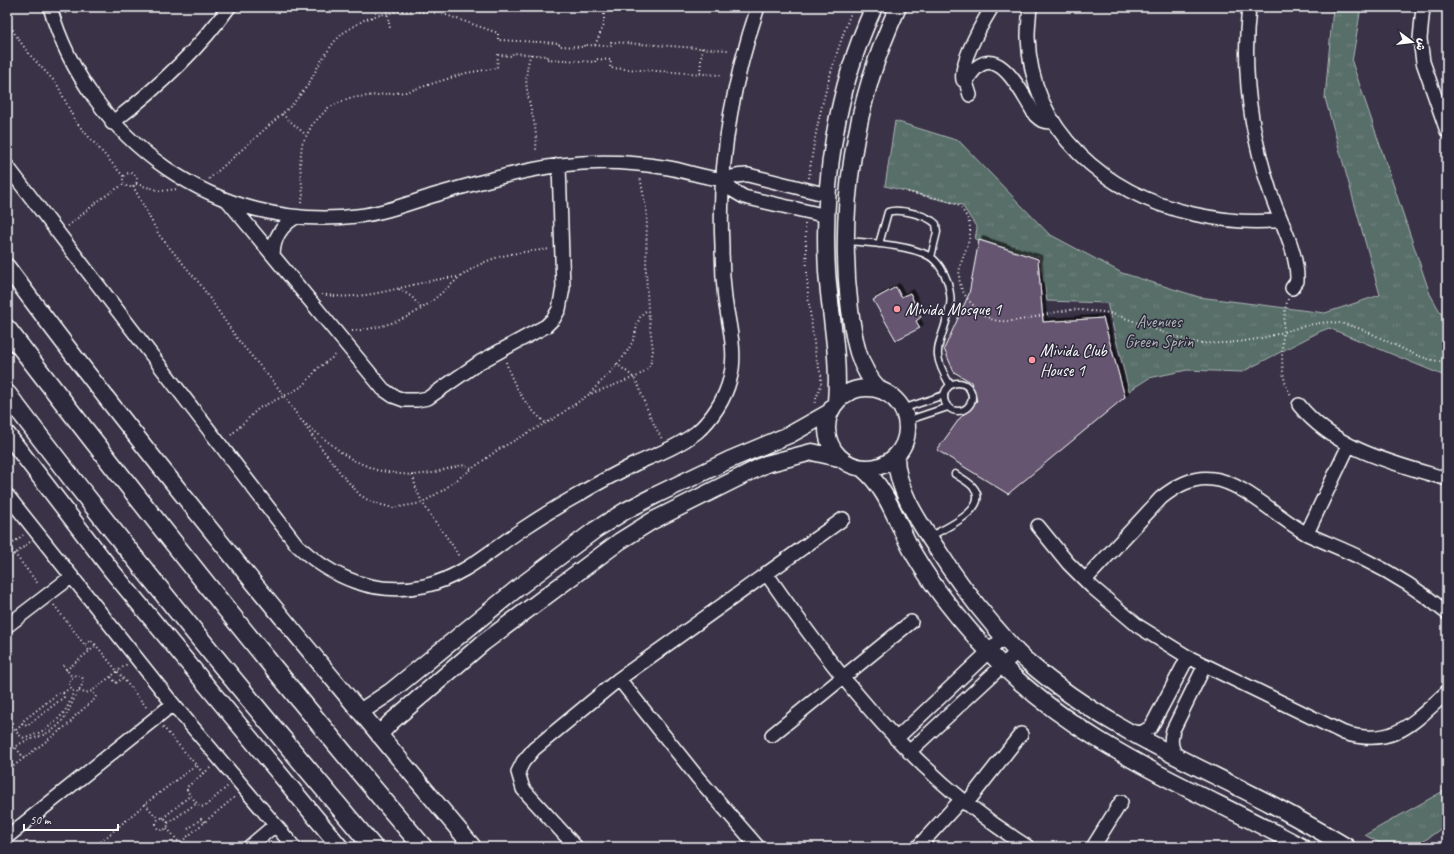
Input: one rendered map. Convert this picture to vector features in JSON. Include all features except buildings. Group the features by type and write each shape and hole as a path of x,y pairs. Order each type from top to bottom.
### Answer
{"main road":[{"path":"7,329 233,620 333,742 423,847"},
{"path":"7,394 148,575 281,738 373,847"}],"street":[{"path":"50,7 69,57 88,91 112,123 150,157 168,170 199,188 228,201 262,211 296,217 326,218 356,216 386,211 475,184 559,165 585,163 637,164 722,179 735,175 748,175 828,195"},
{"path":"112,123 138,103 172,72 208,35 230,7"},
{"path":"7,166 57,234 297,545 320,565 334,574 355,583 378,588 401,589 424,586 446,579 467,568 527,526 577,495 682,443 698,431 712,416 723,399 730,380 733,359 723,268 722,179 732,103 740,66 758,7"},
{"path":"839,458 832,448 827,436 827,424 833,407 838,367 829,298 827,216 828,195 836,125 845,87 857,50 874,7"},
{"path":"379,735 391,722 483,643 620,541 652,521 766,464 812,452 839,458 850,465 863,468 875,468 886,464 896,456 905,440 904,415 893,398 880,390 865,372 858,351 849,296 846,241 847,204 858,129 878,57 898,7"},
{"path":"970,95 966,82 963,78 966,64 979,26 992,7"},
{"path":"1030,7 1028,36 1032,68 1038,88 1053,121 1064,138 1099,172 1118,185 1139,196 1170,208 1209,217 1248,222 1280,220"},
{"path":"1249,7 1246,37 1249,100 1258,149 1267,183 1297,272 1297,281 1292,288"},
{"path":"1423,7 1420,39 1423,62 1446,126"},
{"path":"966,82 973,71 982,64 990,62 1004,68 1035,115 1041,121 1053,121"},
{"path":"228,201 337,331 383,389 393,396 404,400 416,400 428,398 502,349 546,326 556,314 562,299 559,165"},
{"path":"722,179 732,190 744,197 827,216"},
{"path":"273,254 277,236 285,225 296,217"},
{"path":"7,266 111,404 265,597 473,847"},
{"path":"360,712 390,692 518,587 595,530 624,511 729,460 792,434 833,407 844,395 857,389 871,388 880,390"},
{"path":"1299,405 1310,419 1321,428 1349,445 1397,465 1447,479"},
{"path":"7,434 112,570 340,847"},
{"path":"1307,534 1349,445"},
{"path":"896,456 900,483 929,537 952,573 1004,638 1027,662 1065,692 1123,729 1183,761 1271,804 1347,847"},
{"path":"863,468 878,485 915,556 929,578 989,652 1064,718 1117,752 1302,847"},
{"path":"1085,580 1161,498 1173,489 1189,481 1203,478 1228,482 1307,534 1366,560 1389,572 1420,592 1447,613"},
{"path":"7,494 136,658 294,847"},
{"path":"576,847 523,790 518,772 523,762 534,749 619,679 843,519"},
{"path":"1038,526 1085,580 1124,616 1188,657 1338,731 1362,738 1381,738 1404,730 1447,692"},
{"path":"766,573 804,627 842,677 880,723 909,752 964,802 996,827 1028,847"},
{"path":"7,626 71,577"},
{"path":"772,735 911,622"},
{"path":"896,739 1004,638"},
{"path":"909,752 1017,652"},
{"path":"1123,729 1141,733 1151,727 1188,657"},
{"path":"1183,761 1178,758 1172,750 1172,734 1205,665"},
{"path":"619,679 698,778 758,847"},
{"path":"7,838 174,704"},
{"path":"918,847 964,802 1021,734"},
{"path":"1093,847 1121,802"},
{"path":"249,847 275,825"}],"lane":[{"path":"879,244 888,212 894,210 926,217 936,224 937,232 931,257"},
{"path":"846,241 879,244 924,253 931,257 946,277 951,297 946,324 937,345 937,359 950,385"},
{"path":"962,383 967,385 973,395 972,401 964,410 953,410 948,407 904,415 944,395 950,385 962,383"},
{"path":"944,395 948,407"},
{"path":"929,537 969,515 975,506 977,496 974,487 956,474"}],"path":[{"path":"386,7 390,28"},
{"path":"595,45 604,25 604,7"},
{"path":"199,188 282,114 308,85 324,56 334,42 358,23 375,16 387,13 416,11 446,15 498,33 498,40 559,43 559,46 611,46 611,42 728,50"},
{"path":"7,18 15,34 29,54 57,84 75,121 124,177 124,184"},
{"path":"700,73 702,48"},
{"path":"296,217 303,196 300,159 306,135 319,116 338,102 349,98 406,92 466,73 497,68 498,55 512,56 513,53 547,56 546,59 595,62 596,59 611,60 610,68 721,75"},
{"path":"531,54 527,64 525,84 537,130 536,150"},
{"path":"282,114 306,135"},
{"path":"133,186 159,235 200,284 238,340 284,396 351,486 371,502 393,508 422,503 443,490 504,446 546,423 588,395 634,377 648,368 653,356 648,310 646,264 647,213 637,164"},
{"path":"124,177 132,174 137,180 136,184"},
{"path":"57,234 124,184 133,186 136,184 161,191 177,189"},
{"path":"908,192 920,196 943,200 960,207 970,222 972,233 959,264 960,284 968,300 981,313 992,320 1007,321 1074,310 1108,313 1162,333 1200,343 1230,343 1261,338 1323,323 1349,325 1421,357 1447,362"},
{"path":"337,331 377,327 400,319 422,308 459,277 481,264 505,255 562,248"},
{"path":"302,289 326,295 339,296 398,289 436,279 459,277"},
{"path":"1292,288 1285,309 1283,371 1287,390 1299,405"},
{"path":"398,289 412,297 422,308"},
{"path":"588,395 630,346 639,319 648,310"},
{"path":"502,349 511,378 519,393 529,407 546,423"},
{"path":"231,435 259,408 304,385 318,368 336,355"},
{"path":"616,364 634,377 641,389 647,410 668,449"},
{"path":"302,421 332,446 353,460 388,473 413,475 436,472 462,465 471,469"},
{"path":"413,475 416,489 422,503 459,557"},
{"path":"7,548 36,531"},
{"path":"7,560 36,531"},
{"path":"66,670 96,646 91,640 85,645"},
{"path":"79,691 86,693 92,691 136,658"},
{"path":"63,665 72,677"},
{"path":"7,750 16,748 22,742 46,734 61,723 71,708 79,691 83,687 84,681 79,676 72,677"},
{"path":"7,726 16,730 20,736 25,738 52,725 68,706 73,694 69,682 72,677"},
{"path":"111,677 116,683 123,678"},
{"path":"16,730 23,724 23,721 60,692 63,693 70,688"},
{"path":"7,771 70,723 77,714 95,699 96,696 92,691"},
{"path":"23,724 27,726 64,697 63,693"},
{"path":"16,748 24,758"},
{"path":"220,759 187,787 187,791 196,803 200,807 204,807 240,784"},
{"path":"96,847 145,804 196,765"},
{"path":"175,847 205,822 240,784"},
{"path":"167,828 161,831 158,830 155,824 158,819 163,818 191,796"},
{"path":"167,828 168,823 196,803"},
{"path":"145,804 158,819"},
{"path":"163,818 168,823"},
{"path":"188,829 201,819 205,822"},
{"path":"167,828 183,847"}],"green space":[{"name":"Avenues Green Sprin","path":"1333,7 1361,7 1352,62 1430,294 1447,324 1447,377 1329,328 1242,372 1187,370 1149,378 1129,391 1107,303 1047,301 1040,257 975,239 977,228 962,205 885,186 895,121 959,141 1049,234 1122,273 1199,297 1325,313 1380,295 1325,98"},
{"path":"1447,789 1447,824 1416,847 1387,847 1365,835"}],"place":[{"name":"Mivida Mosque 1","path":"897,309"},
{"name":"Mivida Club House 1","path":"1032,360"}]}
